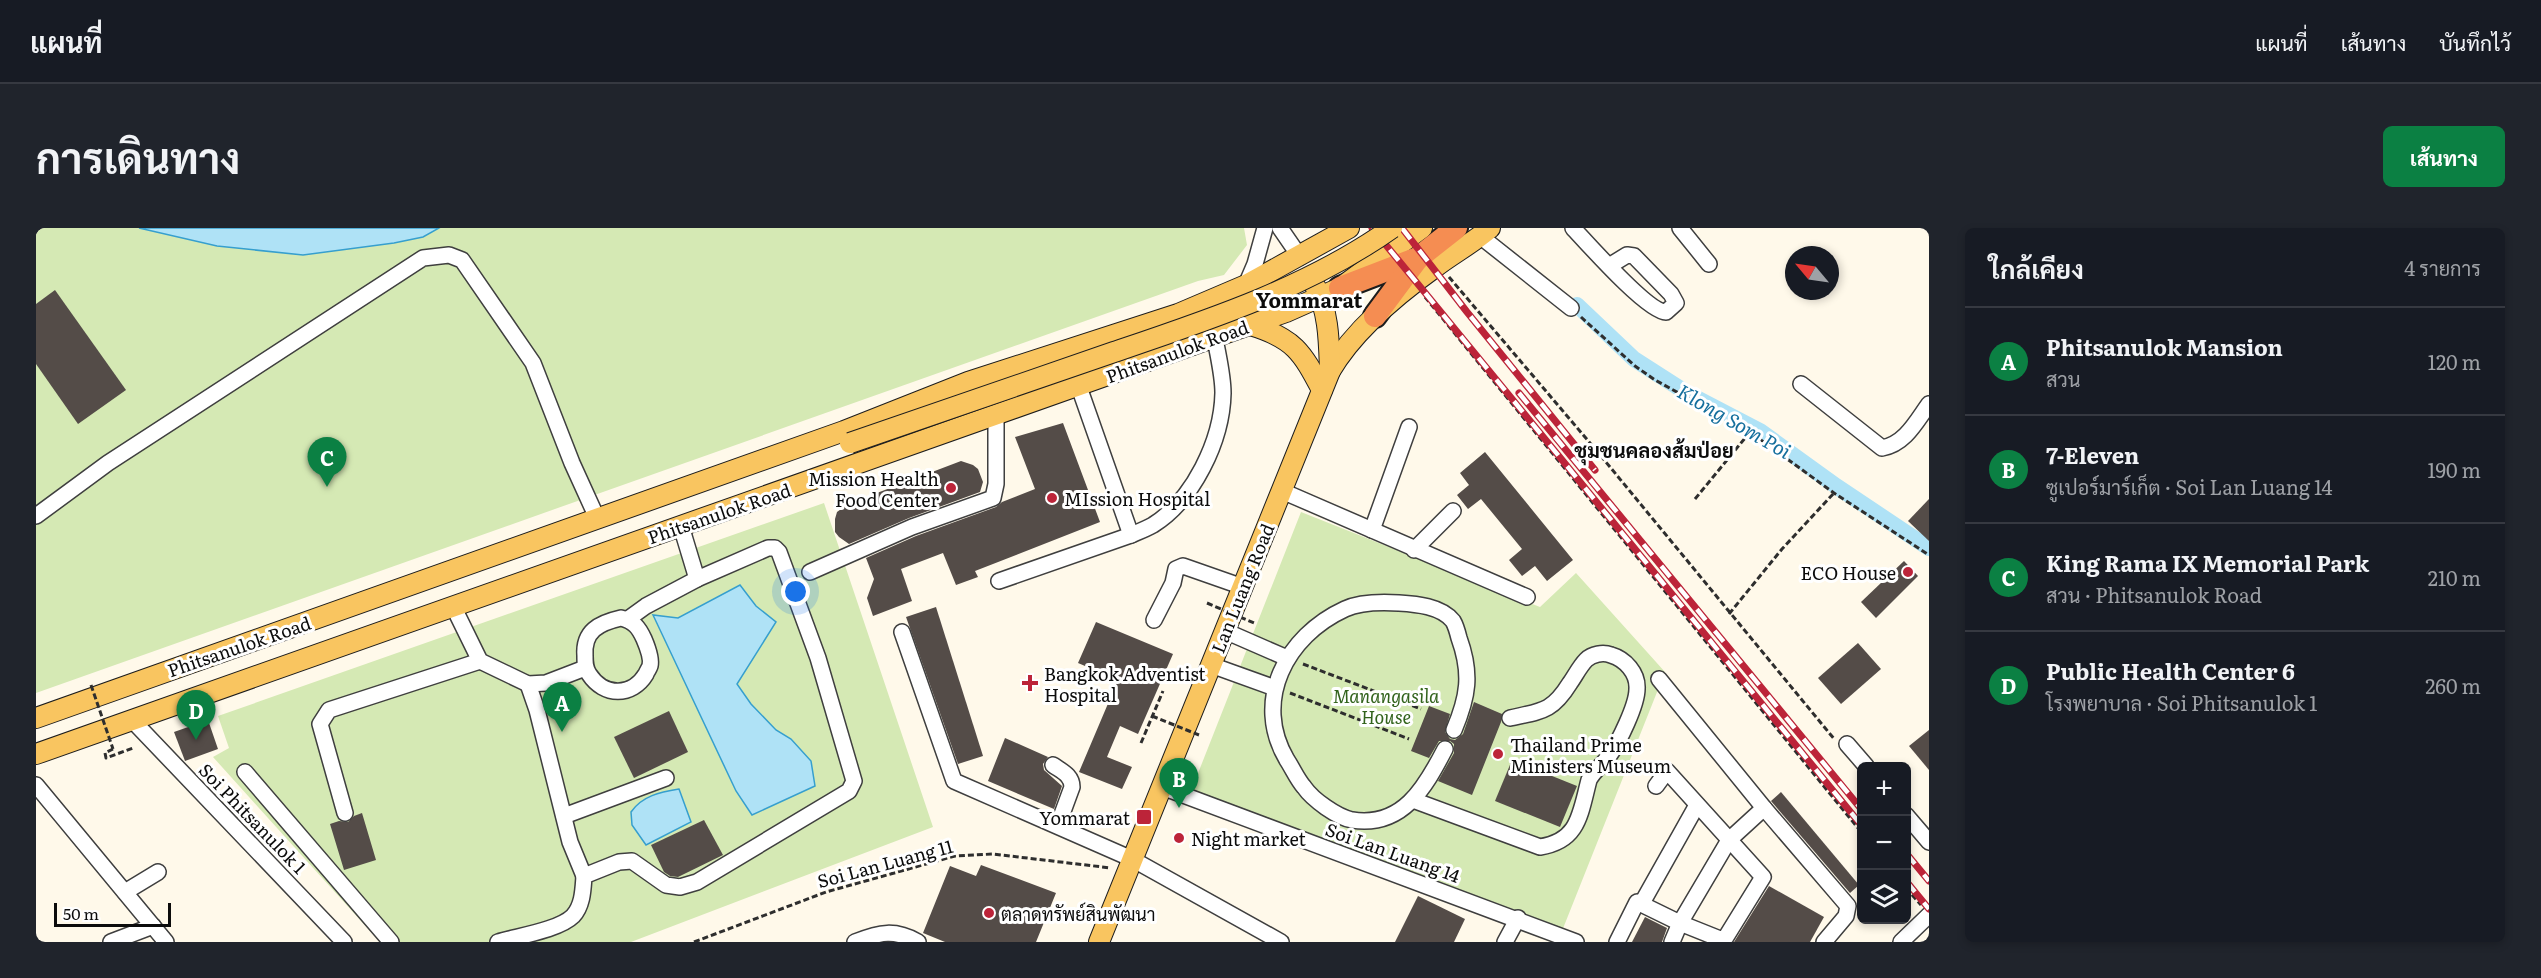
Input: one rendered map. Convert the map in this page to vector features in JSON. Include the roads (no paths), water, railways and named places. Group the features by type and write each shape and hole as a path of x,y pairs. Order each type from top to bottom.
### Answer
{"highway":[{"path":"1375,316 1456,228"},
{"path":"1331,292 1428,261"}],"main road":[{"name":"Phitsanulok Road","path":"36,718 844,431 968,382 1178,314 1245,285 1349,228"},
{"path":"1331,292 1357,228"},
{"path":"665,494 710,489 742,481 1194,325 1262,298 1346,257 1392,228"},
{"name":"Phitsanulok Road","path":"36,754 1250,325 1331,292 1392,252 1422,228"},
{"path":"1330,371 1339,355 1375,316 1414,284 1428,261 1485,232"},
{"name":"Lan Luang Road","path":"1099,942 1330,371 1331,292 1300,256"},
{"path":"1250,325 1272,331 1284,338 1303,355 1322,390"}],"street":[{"path":"1245,285 1255,264 1265,228"},
{"path":"1280,228 1300,256"},
{"path":"1574,228 1610,267"},
{"path":"1680,228 1709,264"},
{"path":"1485,232 1571,308"},
{"path":"36,516 127,450 423,258 449,255 462,260 532,363 597,518"},
{"path":"999,581 1152,526 1178,504 1192,485 1204,461 1220,414 1223,393 1215,338"},
{"path":"1801,384 1882,448 1894,446 1902,440 1929,404"},
{"path":"1079,387 1131,535"},
{"path":"810,572 912,527 993,498 996,484 996,416"},
{"path":"1372,530 1409,427"},
{"path":"1282,491 1527,597"},
{"path":"1414,550 1453,511"},
{"path":"681,526 697,579"},
{"path":"584,876 619,862 632,861 666,885 680,887 707,876 849,791 854,781 818,658 779,552 775,548 768,548 697,579 646,606 628,619"},
{"path":"1154,620 1173,583 1176,569 1183,566 1243,587"},
{"path":"1445,749 1413,800 1386,819 1366,822 1348,819 1327,807 1305,789 1279,747 1272,718 1275,688 1287,658 1310,633 1346,608 1384,602 1422,604 1453,621 1466,656 1468,690 1454,730"},
{"path":"453,606 480,661 528,684 546,683 585,668"},
{"path":"621,618 628,619 639,627 648,647 650,666 640,683 633,689 614,691 593,680 585,668 584,646 590,632 605,622 621,618"},
{"path":"1225,631 1287,658"},
{"path":"902,632 954,782 1058,825 1130,865 1281,942"},
{"path":"1413,800 1540,847 1554,845 1573,833 1588,780 1608,758 1619,739 1635,698 1636,681 1630,668 1620,657 1607,653 1597,654 1586,660 1558,701 1540,711 1510,718"},
{"path":"345,813 320,724 329,710 480,661"},
{"path":"1211,665 1275,688"},
{"path":"1659,679 1764,808 1848,906 1846,916 1824,942"},
{"path":"498,942 561,924 574,915 582,900 584,876 570,843 537,710 528,684"},
{"name":"Soi Phitsanulok 1","path":"133,720 344,942"},
{"path":"1843,745 1862,762"},
{"path":"1053,765 1067,775 1072,782 1058,825"},
{"path":"1617,942 1635,903 1642,903 1680,923 1720,939 1726,937 1763,877 1667,771 1656,786"},
{"path":"245,772 391,942"},
{"path":"564,816 666,778"},
{"path":"36,785 166,942"},
{"name":"Soi Lan Luang 14","path":"1162,787 1518,918 1576,942"},
{"path":"1642,903 1697,805"},
{"path":"1672,942 1680,923 1729,840 1764,808"},
{"path":"1907,816 1929,842"},
{"path":"125,892 158,872"},
{"path":"1901,942 1929,915"},
{"path":"1504,942 1518,918"},
{"path":"111,942 153,926"},
{"path":"855,942 892,932 903,934 918,942"}],"water":[{"path":"139,228 439,228 423,237 394,243 303,255 217,246"},
{"path":"740,585 756,606 776,622 737,684 751,704 776,730 791,739 811,761 815,786 752,815 736,791 653,615 678,618"},
{"path":"679,789 691,822 646,845 632,825 631,812 646,798"}],"waterway":[{"name":"Klong Som Poi","path":"1577,305 1634,359 1687,393 1760,431 1836,486 1929,548"}],"railway":[{"path":"1372,228 1857,820"},
{"path":"1402,228 1595,470"},
{"path":"1519,393 1857,804"},
{"path":"1911,859 1929,881"},
{"path":"1911,887 1929,909"}],"place":[{"name":"King Rama IX Memorial Park","path":"327,487"},
{"name":"Mission Health Food Center","path":"951,488"},
{"name":"MIssion Hospital","path":"1052,498"},
{"name":"ECO House","path":"1908,572"},
{"name":"Bangkok Adventist Hospital","path":"1030,683"},
{"name":"Phitsanulok Mansion","path":"562,732"},
{"name":"Public Health Center 6","path":"196,740"},
{"name":"Thailand Prime Ministers Museum","path":"1498,754"},
{"name":"7-Eleven","path":"1179,808"},
{"name":"Yommarat","path":"1144,817"},
{"name":"Night market","path":"1179,838"},
{"name":"ตลาดทรัพย์สินพัฒนา","path":"989,913"}],"district":[{"name":"Yommarat","path":"1309,299"},
{"name":"ชุมชนคลองส้มป่อย","path":"1654,449"}],"park label":[{"name":"Manangasila House","path":"1386,705"}]}
